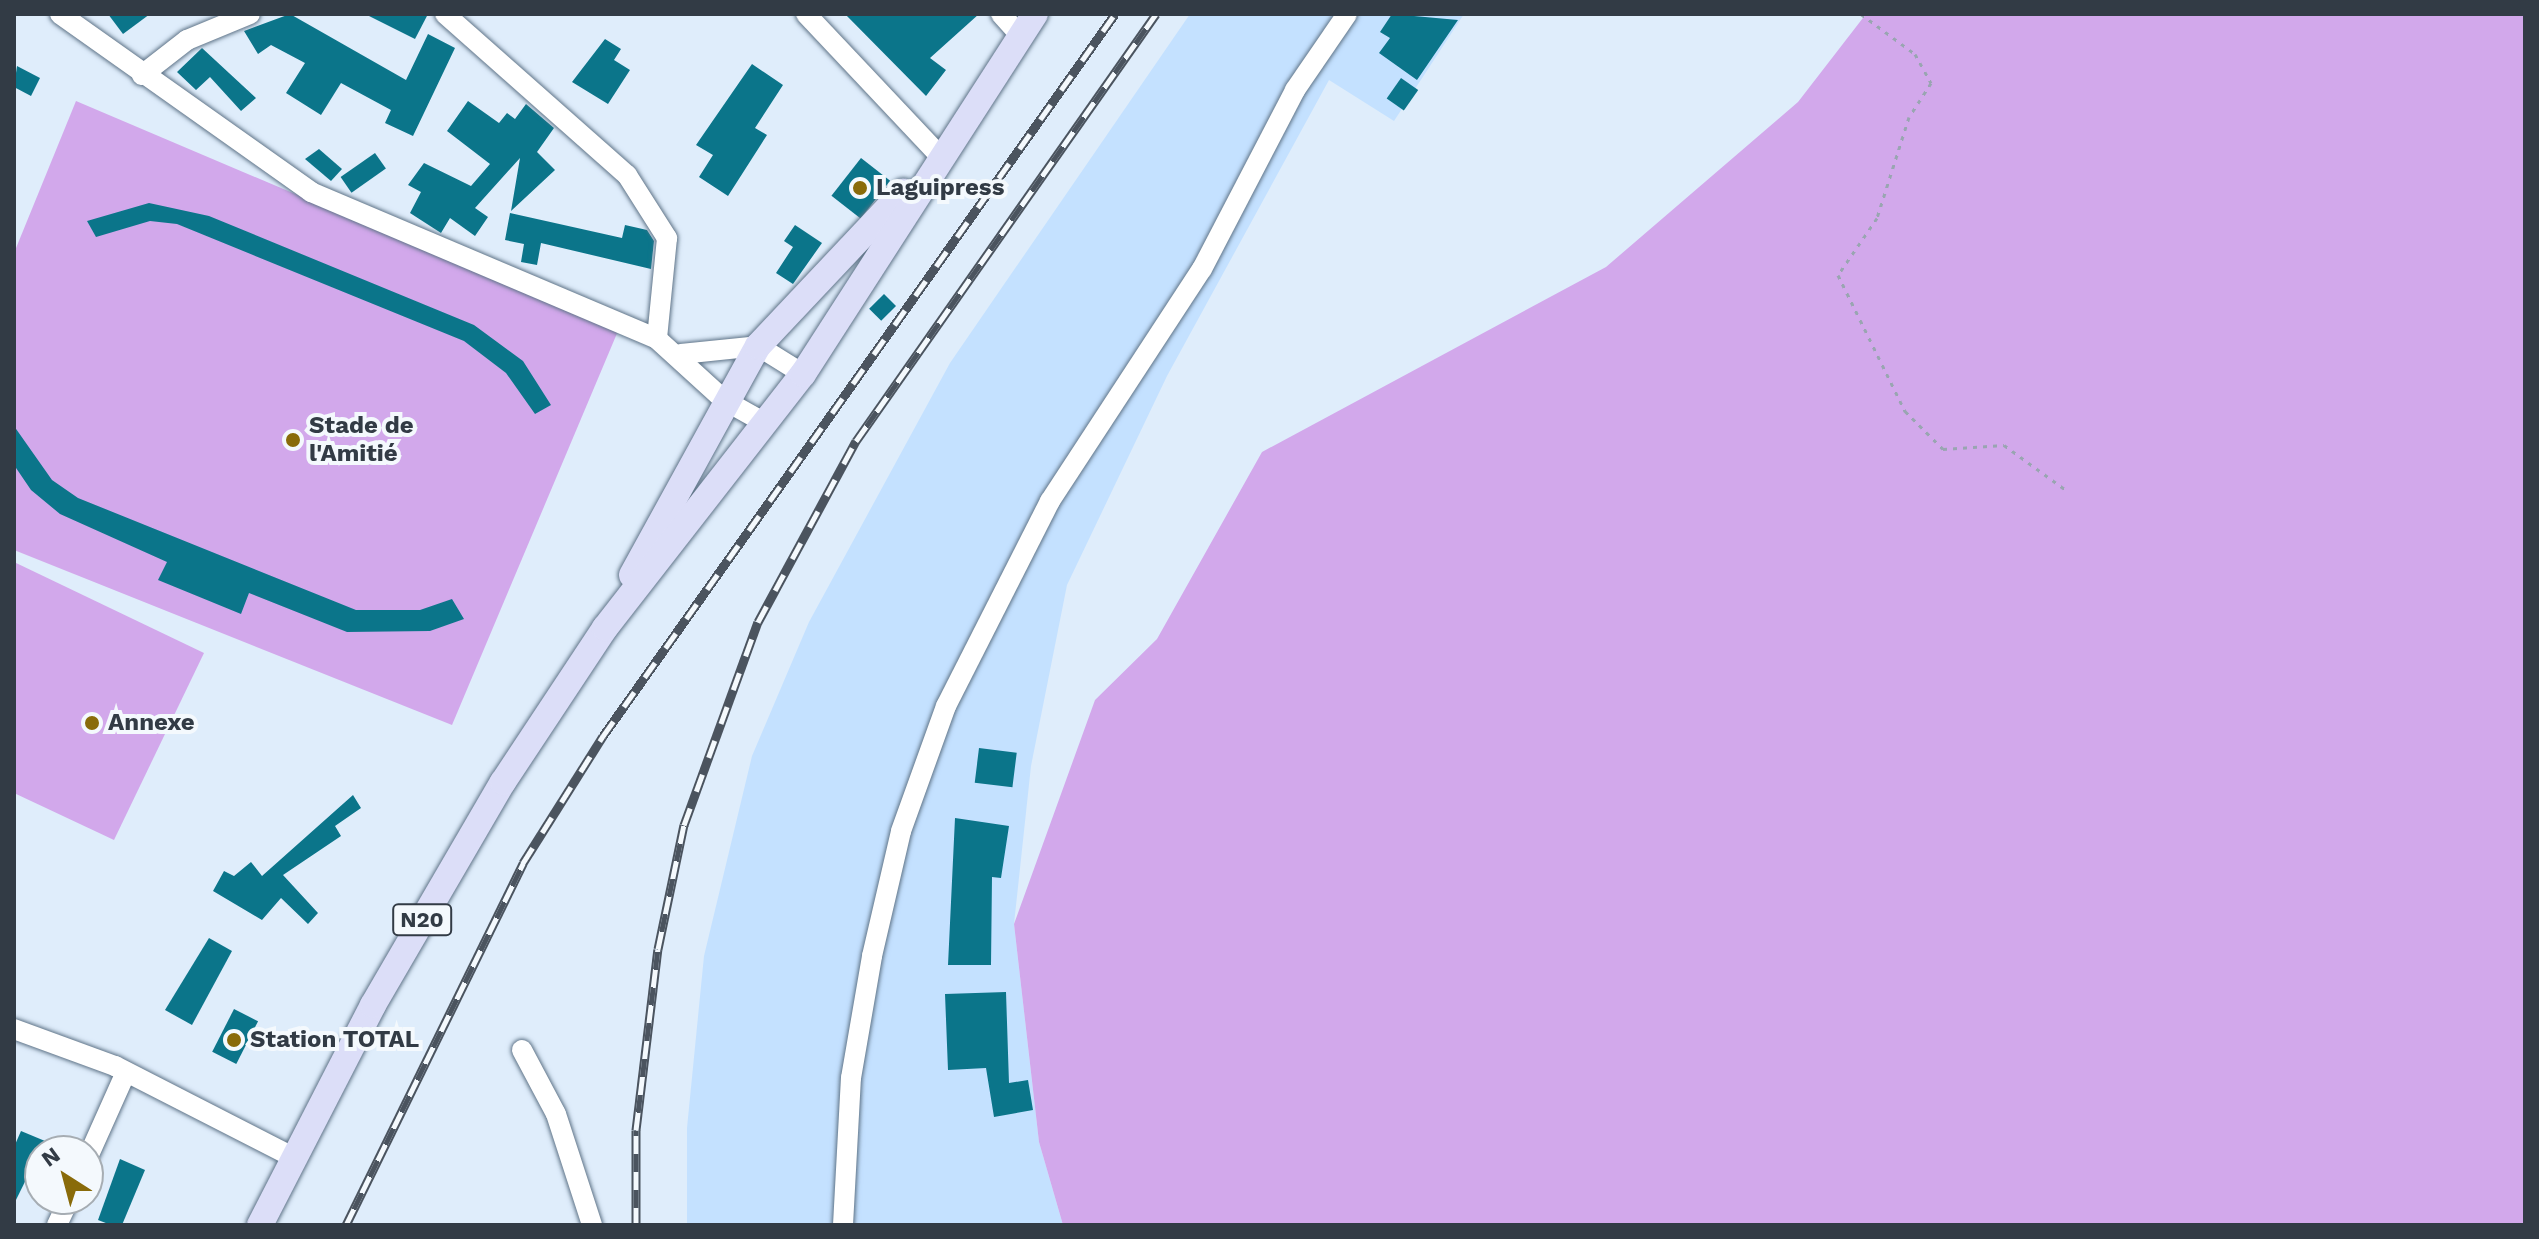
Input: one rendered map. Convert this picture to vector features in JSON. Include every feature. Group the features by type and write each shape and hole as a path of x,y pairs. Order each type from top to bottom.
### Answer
{"main road":[{"path":"939,155 1028,25"},
{"name":"N20","path":"260,1225 293,1157 422,919 605,628 724,400 758,346 939,155"},
{"name":"N20","path":"605,628 803,374 939,155"}],"street":[{"path":"60,14 311,192 657,339 681,354 724,400 767,424"},
{"path":"142,75 187,40 250,14"},
{"path":"445,14 627,175 667,238 657,339"},
{"path":"806,14 939,155"},
{"path":"1001,14 1028,25"},
{"path":"843,1225 851,1078 872,956 901,831 946,706 1050,501 1202,269 1295,90 1347,14"},
{"path":"681,354 758,346 803,374"},
{"path":"14,1029 126,1072 293,1157"},
{"path":"522,1050 556,1114 592,1225"},
{"path":"98,1135 126,1072"}],"path":[{"path":"1861,14 1915,54 1931,83 1909,117 1877,218 1838,275 1905,411 1943,449 2004,445 2066,490"}],"shaded area":[{"path":"1190,14 1464,14 1394,121 1329,80 1167,376 1067,585 1031,766 1014,924 1039,1142 1063,1225 687,1225 687,1128 704,956 752,756 809,622 950,363"},
{"path":"1866,14 2525,14 2525,1225 1063,1225 1039,1142 1014,924 1095,700 1157,639 1262,452 1606,267 1798,102"},
{"name":"Stade de l'Amitié","path":"76,101 618,331 452,725 14,550 14,253"},
{"name":"Annexe","path":"14,562 204,653 114,840 14,793"}],"building":[{"path":"108,14 150,14 123,34"},
{"path":"290,14 406,80 428,34 455,48 413,136 385,123 391,110 341,83 321,115 286,93 305,63 271,45 258,54 244,31"},
{"path":"365,14 428,14 415,39"},
{"path":"845,14 979,14 930,58 946,70 926,96"},
{"path":"1392,14 1458,20 1417,80 1379,53 1390,38 1380,32"},
{"path":"605,39 621,49 614,60 630,70 608,104 572,82"},
{"path":"202,48 256,98 241,111 210,77 196,90 177,72"},
{"path":"752,64 783,85 755,128 767,135 728,196 699,177 713,155 696,145"},
{"path":"17,66 40,78 31,96 14,87"},
{"path":"1401,78 1418,90 1404,111 1387,98"},
{"path":"468,101 499,123 507,113 515,119 526,104 554,128 537,152 555,170 511,211 520,158 475,208 488,217 475,236 450,218 441,233 410,213 421,192 408,185 424,163 471,186 490,164 447,131"},
{"path":"319,149 342,169 331,181 305,159"},
{"path":"375,153 386,169 351,193 341,177"},
{"name":"Laguipress","path":"861,158 890,181 861,219 831,196"},
{"path":"149,203 209,216 474,325 523,361 551,405 535,414 506,373 464,341 177,224 150,221 96,237 87,221"},
{"path":"510,213 622,238 625,225 647,230 654,241 651,269 541,243 537,265 521,262 524,244 505,240"},
{"path":"795,225 822,243 793,284 776,273 793,247 784,241"},
{"path":"884,294 896,306 881,321 869,309"},
{"path":"14,426 52,480 78,498 356,610 420,610 452,599 464,619 430,631 347,632 249,593 241,614 158,580 167,562 60,514 31,490 14,465"},
{"path":"979,748 1017,753 1012,787 975,783"},
{"path":"353,795 361,808 335,826 341,836 283,875 318,913 308,924 281,898 262,920 213,891 224,871 234,876 251,862 262,876"},
{"path":"955,818 1009,826 1001,878 992,877 991,965 948,965"},
{"path":"209,938 232,951 192,1025 165,1010"},
{"path":"1006,992 1009,1083 1028,1080 1033,1110 994,1117 986,1068 948,1070 945,994"},
{"path":"234,1009 258,1021 236,1064 212,1052"},
{"path":"21,1131 31,1135 24,1135 24,1184 14,1204 14,1147"},
{"path":"120,1159 145,1170 122,1225 98,1220 100,1215 104,1215 104,1203"}],"railway":[{"path":"346,1225 523,863 603,736 1115,14"},
{"path":"636,1225 636,1130 658,949 684,825 758,622 856,441 1156,14"}],"place":[{"name":"Laguipress","path":"860,188"},
{"name":"Stade de l'Amitié","path":"293,440"},
{"name":"Annexe","path":"92,723"},
{"name":"Station TOTAL","path":"234,1040"}]}
